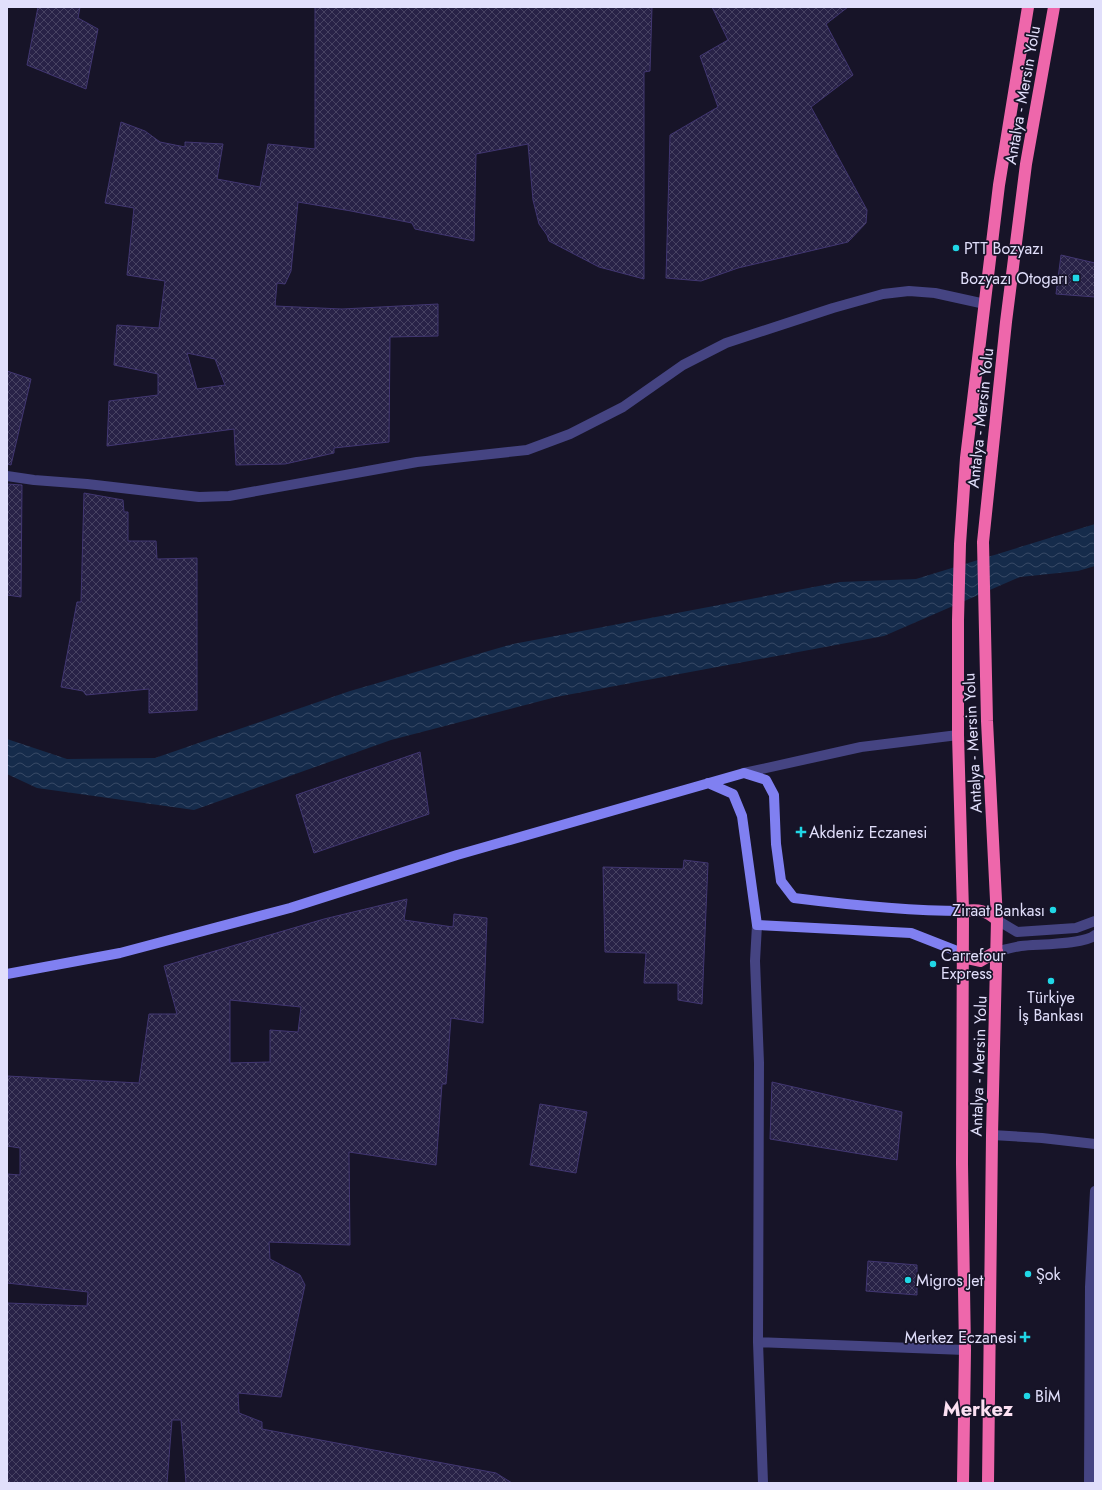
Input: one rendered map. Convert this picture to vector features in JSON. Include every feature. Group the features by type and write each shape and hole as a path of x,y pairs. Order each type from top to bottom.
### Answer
{"highway":[{"name":"Antalya - Mersin Yolu","path":"964,1483 965,1350 962,1164 963,911 958,735 958,620 960,544 966,458 999,185 1028,7"},
{"name":"Antalya - Mersin Yolu","path":"988,1483 992,1135 997,920 986,721 983,542 1006,322 1026,164 1054,7"},
{"path":"963,911 975,910 987,912 997,920"},
{"path":"962,953 971,959 980,961 997,951"}],"street":[{"path":"7,476 199,497 229,496 417,462 527,450 570,434 623,407 683,365 726,343 818,312 883,294 909,291 935,293 985,304"},
{"path":"7,974 120,953 290,908 457,855 744,772 861,747 958,735"},
{"path":"744,772 766,780 774,795 776,844 781,881 794,898 920,911 963,911"},
{"path":"708,783 733,794 742,816 757,925 755,961 760,1063 758,1342 763,1483"},
{"path":"997,920 1017,932 1076,928 1095,921"},
{"path":"757,925 911,933 962,953"},
{"path":"997,951 1021,946 1080,941 1092,938 1095,935"},
{"path":"992,1135 1042,1138 1095,1144"},
{"path":"1089,1483 1092,1406 1095,1191"},
{"path":"758,1342 965,1350"}],"water":[{"path":"1095,524 1095,566 1078,571 1020,577 884,636 556,697 391,740 194,810 37,788 7,774 7,739 67,759 155,758 350,691 513,644 840,582 916,579"}],"building":[{"path":"38,7 80,7 78,18 98,29 86,89 27,65"},
{"path":"315,7 652,7 650,71 644,72 644,279 599,267 549,241 547,235 539,224 533,200 528,144 476,154 474,241 415,229 412,223 298,202 291,271 285,284 277,283 275,306 342,309 438,304 438,336 390,337 389,442 334,448 334,453 285,464 236,465 234,429 107,446 109,401 158,395 158,374 114,365 117,325 159,328 165,281 127,275 134,208 105,203 121,122 145,131 160,142 185,147 185,142 223,144 217,179 260,187 268,144 315,149","holes":["187,353 215,359 225,385 197,389"]},
{"path":"712,7 848,7 826,24 853,75 811,107 867,210 866,223 848,242 738,268 701,281 666,278 670,135 718,107 700,56 728,40"},
{"name":"Bozyazı Otogarı","path":"1061,255 1095,263 1095,297 1056,294"},
{"path":"7,371 31,379 11,465 7,464"},
{"path":"7,484 22,485 21,597 7,595"},
{"path":"84,493 123,500 124,512 128,512 128,541 156,541 157,559 197,558 197,710 149,713 149,689 86,695 83,691 61,687 77,602 81,602"},
{"path":"420,752 429,814 314,853 296,795"},
{"path":"684,860 708,863 702,1004 678,1000 678,983 644,983 646,953 605,952 603,867 683,869"},
{"path":"407,899 404,920 453,927 454,914 487,918 483,1023 451,1018 446,1084 442,1084 436,1165 349,1152 350,1245 269,1242 270,1259 300,1275 305,1285 281,1397 238,1393 239,1413 262,1422 262,1429 496,1473 512,1483 186,1483 181,1420 172,1420 167,1483 7,1483 7,1303 87,1306 88,1292 7,1283 7,1174 20,1175 20,1148 7,1146 7,1076 139,1083 149,1014 177,1014 164,966 324,919","holes":["230,1000 301,1007 298,1032 270,1030 270,1062 230,1063"]},
{"path":"772,1082 902,1112 897,1160 770,1139"},
{"path":"540,1104 587,1112 576,1173 530,1165"},
{"path":"868,1261 917,1265 917,1295 866,1291"}],"place":[{"name":"PTT Bozyazı","path":"956,248"},
{"name":"Bozyazı Otogarı","path":"1076,278"},
{"name":"Akdeniz Eczanesi","path":"801,832"},
{"name":"Ziraat Bankası","path":"1053,910"},
{"name":"Carrefour Express","path":"933,964"},
{"name":"Türkiye İş Bankası","path":"1051,981"},
{"name":"Şok","path":"1028,1274"},
{"name":"Migros Jet","path":"908,1280"},
{"name":"Merkez Eczanesi","path":"1025,1337"},
{"name":"BİM","path":"1027,1396"}],"district":[{"name":"Merkez","path":"978,1409"}]}
